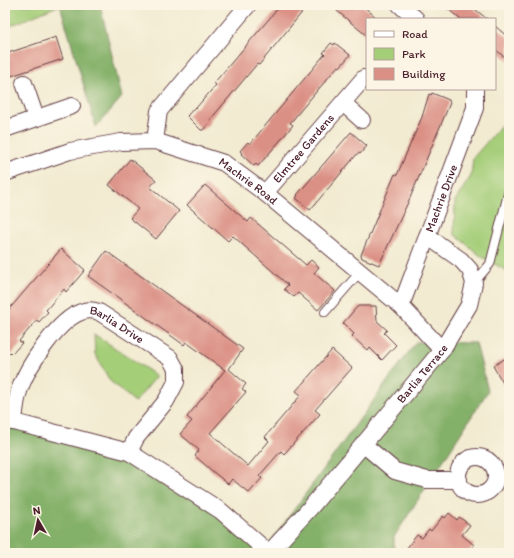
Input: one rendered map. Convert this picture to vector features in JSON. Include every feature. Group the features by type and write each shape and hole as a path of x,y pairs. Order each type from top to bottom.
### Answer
{"street":[{"path":"155,141 159,111 248,5"},
{"path":"400,5 415,18"},
{"name":"Elmtree Gardens","path":"265,194 364,78"},
{"path":"24,83 36,118"},
{"name":"Machrie Drive","path":"400,306 475,108 475,90"},
{"name":"Elmtree Gardens","path":"343,103 362,120"},
{"path":"5,129 72,106"},
{"name":"Machrie Road","path":"5,173 70,151 121,142 155,141 224,163 265,194 400,306 442,350"},
{"path":"427,236 461,260 470,270 474,283"},
{"name":"Barlia Terrace","path":"311,507 442,350 469,305 474,283"},
{"name":"Barlia Drive","path":"129,452 136,438 166,401 176,382 176,369 170,358 99,312 89,310 80,312 62,325 32,361 20,388 10,422 129,452 221,511 269,553 311,507"},
{"path":"363,444 395,471 427,480 459,480"}],"lane":[{"path":"474,283 490,264 509,190"},
{"path":"325,312 360,272"}],"green space":[{"path":"5,5 60,5 5,28"},
{"path":"60,5 100,5 122,97 96,127"},
{"path":"509,116 509,269 505,270 482,257 454,234 455,201 471,176 473,158"},
{"path":"94,334 157,376 135,402 110,381 95,354"},
{"path":"416,342 476,343 488,391 394,537 394,553 5,553 5,426 125,455 269,544"}],"building":[{"path":"281,5 308,5 259,65 257,64 210,120 211,121 203,130 201,130 187,116 216,85 214,83"},
{"path":"330,5 362,5 377,18 366,18 366,35"},
{"path":"443,5 470,5 486,18 459,18"},
{"path":"496,27 509,38 509,61 496,50"},
{"path":"56,37 63,59 5,78 5,54"},
{"path":"331,43 334,45 335,43 350,55 340,67 338,66 290,123 293,125 279,142 258,166 256,164 254,166 241,154 242,153 240,151 248,142 250,144 325,54 323,53"},
{"path":"432,93 449,100 450,103 410,198 379,265 362,258 361,255 395,174 397,175 422,117 429,94 431,95"},
{"path":"351,132 367,146 360,154 358,153 310,210 296,198 298,196 297,195"},
{"path":"130,159 156,180 150,187 179,211 156,239 130,218 138,209 109,185"},
{"path":"205,185 248,222 251,218 306,265 311,260 319,267 314,273 335,291 318,310 298,293 294,297 284,289 288,285 233,236 228,241 187,205"},
{"path":"61,249 85,270 66,292 64,289 46,310 48,312 39,322 37,320 19,341 22,343 12,354 10,352 5,357 5,314"},
{"path":"106,251 243,349 229,369 246,384 242,389 246,392 210,433 248,466 269,441 265,437 301,395 296,391 332,350 352,368 315,410 320,414 284,454 281,451 259,476 262,478 249,493 232,479 228,484 211,470 195,456 199,450 180,434 192,421 187,417 225,370 186,342 184,345 88,276"},
{"path":"358,306 376,306 377,321 387,330 384,333 396,345 382,360 370,348 368,351 352,336 354,334 343,323"},
{"path":"509,356 509,393 493,366"},
{"path":"449,513 457,520 459,517 470,525 462,535 474,545 468,553 403,553 417,535 422,538 429,529 431,531 443,516 445,518"}]}
